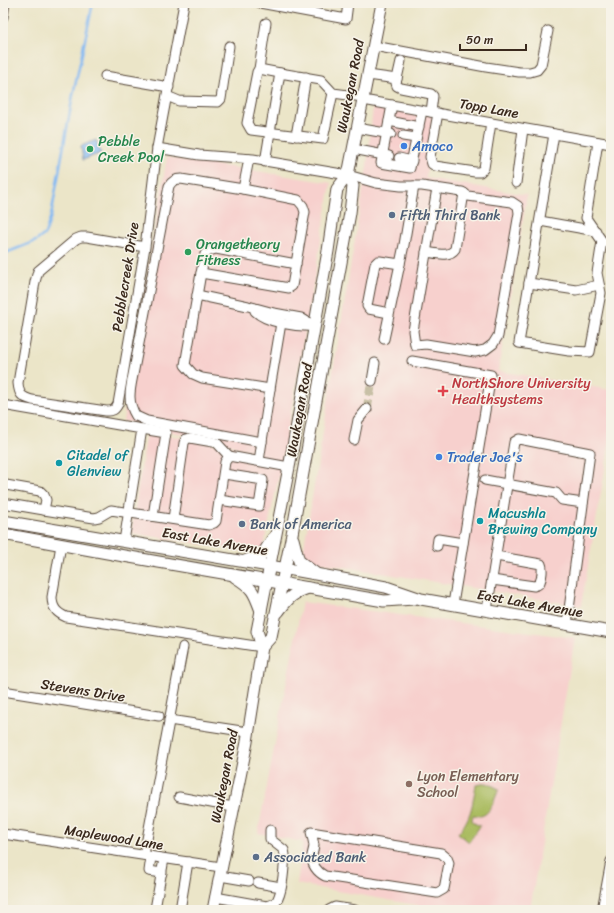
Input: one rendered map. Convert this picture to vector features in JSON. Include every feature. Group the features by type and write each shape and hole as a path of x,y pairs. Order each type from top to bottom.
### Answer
{"main road":[{"name":"Waukegan Road","path":"212,910 248,732 262,647 258,631 328,251 337,189 348,175 382,3"},
{"name":"Waukegan Road","path":"262,647 271,637 292,534 350,213 353,186 348,175"},
{"name":"East Lake Avenue","path":"3,521 317,574 386,587 421,599 611,632"},
{"path":"245,561 261,555 277,530"},
{"name":"East Lake Avenue","path":"3,534 384,601 421,599"},
{"path":"292,534 299,561 317,574"},
{"path":"229,574 250,588 256,596 261,613"},
{"path":"276,615 291,596 308,588"}],"street":[{"path":"3,18 5,3"},
{"name":"Pebblecreek Drive","path":"145,247 81,237 76,239 38,271 18,383 21,395 32,400 106,412 115,409 118,404 145,247 157,148 184,3"},
{"path":"260,3 346,19 348,3"},
{"path":"259,69 321,80 333,93 323,139 251,130 247,123 257,72 259,69 266,23"},
{"path":"374,46 486,67 519,72 530,72 537,70 541,65 548,31"},
{"path":"105,76 168,91 179,101 218,102 221,99 229,46"},
{"path":"401,61 396,83 397,86 431,94 433,96 430,112 430,157 432,164 435,166 480,172 484,168 491,123"},
{"path":"266,162 280,73"},
{"path":"368,75 397,79"},
{"path":"296,136 306,77"},
{"name":"Topp Lane","path":"333,93 392,106 611,144"},
{"path":"392,106 389,121 390,134 386,156 380,163 410,168 419,127 430,112"},
{"path":"389,121 419,127"},
{"path":"357,128 390,134"},
{"path":"516,183 523,129"},
{"path":"554,134 519,343 569,351 590,352 601,293 597,272 602,241 586,218 598,142"},
{"path":"403,136 416,138"},
{"path":"157,148 199,155 249,159 348,175 376,183 437,188 462,192 468,196 512,202 518,206 519,213 498,336 493,344 485,350 475,352 426,344 415,345 413,331 437,188"},
{"path":"353,149 386,156"},
{"path":"399,158 412,161"},
{"path":"244,189 249,159"},
{"path":"201,273 289,288 292,286 305,212 304,206 298,200 244,189 181,179 172,181 168,186 133,375 130,403 136,416 147,421 262,442"},
{"path":"384,339 404,245 414,186"},
{"path":"426,252 450,254 455,249 464,194"},
{"path":"540,221 596,232"},
{"path":"270,389 202,378 194,374 185,365 201,273 205,254 216,249 296,264"},
{"path":"389,313 368,309 367,307 375,264 380,261 400,264"},
{"path":"529,283 576,290 599,285"},
{"path":"197,295 301,318 314,326"},
{"path":"248,306 257,314 274,321 300,327 314,326"},
{"path":"258,462 281,323"},
{"path":"412,361 491,375 452,604"},
{"path":"372,381 375,363"},
{"path":"3,405 166,433 153,516"},
{"path":"354,440 358,420 367,409"},
{"path":"124,541 142,429"},
{"path":"173,519 184,443 186,439 190,438 217,443 229,456 289,467"},
{"path":"487,610 514,442 520,438 590,453 567,624"},
{"path":"3,503 94,518 99,517 111,510 209,525 216,521 225,462 229,456"},
{"path":"219,500 258,506 260,500 263,480 224,474"},
{"path":"485,480 556,493 562,500 583,503"},
{"path":"3,486 6,485 40,491 46,500 44,510"},
{"path":"437,546 438,539 463,543"},
{"path":"61,545 52,598 52,603 55,610 59,614 66,617 262,647"},
{"path":"492,580 534,586 538,585 540,582 541,564 496,556"},
{"path":"162,873 149,871 147,856 169,720 183,647"},
{"name":"Stevens Drive","path":"3,690 159,716"},
{"path":"169,720 248,732"},
{"path":"179,797 234,807"},
{"path":"215,897 267,906 272,905 276,901 281,887 285,855 284,850 270,839 270,830"},
{"path":"311,832 442,853 449,861 444,889 437,893 320,874 313,862 312,857 314,845 311,832"},
{"name":"Maplewood Lane","path":"3,834 188,862 253,882 281,887"},
{"path":"162,910 155,909 164,859"},
{"path":"602,910 611,861"},
{"path":"180,910 188,862"},
{"path":"329,910 334,907 355,910"}],"shaded area":[{"path":"373,106 433,116 426,178 527,195 498,371 611,390 611,435 581,606 314,562 303,553 367,166"},
{"path":"167,157 331,183 283,457 262,554 131,533 147,431 264,453 123,421"},
{"name":"Lyon Elementary School","path":"302,602 575,638 530,910 445,910 297,884 303,842 258,833"}],"green space":[{"path":"487,783 499,789 490,809 484,815 473,815 472,820 480,826 469,842 458,833 469,816 476,785"}],"water":[{"name":"Pebble Creek Pool","path":"96,140 101,153 83,160 81,146"}],"waterway":[{"path":"3,254 36,241 45,234 51,216 73,95 93,3"}],"tunnel":[{"path":"367,409 372,381"}],"place":[{"name":"Amoco","path":"404,146"},
{"name":"Pebble Creek Pool","path":"90,149"},
{"name":"Fifth Third Bank","path":"392,215"},
{"name":"Orangetheory Fitness","path":"188,252"},
{"name":"NorthShore University Healthsystems","path":"443,391"},
{"name":"Trader Joe's","path":"439,457"},
{"name":"Citadel of Glenview","path":"59,463"},
{"name":"Macushla Brewing Company","path":"480,521"},
{"name":"Bank of America","path":"242,524"},
{"name":"Lyon Elementary School","path":"409,784"},
{"name":"Associated Bank","path":"256,857"}]}
